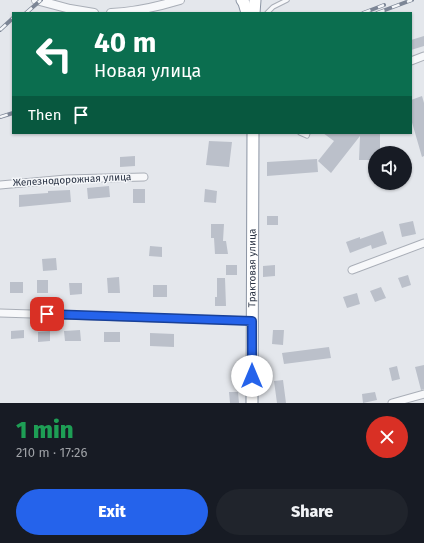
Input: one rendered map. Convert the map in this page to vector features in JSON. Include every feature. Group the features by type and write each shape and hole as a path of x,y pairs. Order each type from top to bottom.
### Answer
{"highway":[{"path":"242,0 247,12"},
{"path":"254,12 255,0"},
{"name":"Трактовая улица","path":"252,403 253,134"}],"street":[{"path":"36,0 70,10 86,12"},
{"path":"131,12 180,0"},
{"path":"412,61 424,57"},
{"name":"Железнодорожная улица","path":"0,184 66,179 144,177"},
{"path":"352,270 424,243"},
{"path":"0,313 252,321"},
{"path":"392,403 424,394"}],"lane":[{"path":"268,12 273,7 287,0"}],"building":[{"path":"424,36 424,46 412,50 412,40"},
{"path":"422,96 424,103 424,156 422,157 412,122 412,100"},
{"path":"324,134 380,134 380,146 368,146 368,160 359,160 360,136 331,173 318,161 334,141"},
{"path":"209,141 232,142 229,167 206,165"},
{"path":"135,156 135,166 120,167 120,157"},
{"path":"317,159 318,172 267,176 267,162"},
{"path":"109,186 110,197 88,199 87,188"},
{"path":"133,189 145,189 145,203 133,203"},
{"path":"205,189 217,191 216,203 204,202"},
{"path":"70,190 71,202 19,207 19,195"},
{"path":"267,216 278,216 278,225 267,225"},
{"path":"413,221 416,234 402,237 399,224"},
{"path":"211,224 224,224 223,241 226,241 228,254 215,254 214,238 211,238"},
{"path":"383,231 387,244 372,249 371,245 350,253 346,242"},
{"path":"150,246 162,247 162,257 149,256"},
{"path":"56,258 57,270 43,271 42,259"},
{"path":"226,265 237,265 237,275 226,275"},
{"path":"275,265 275,276 263,277 263,266"},
{"path":"408,275 411,285 402,288 398,278"},
{"path":"119,277 120,293 108,293 107,278"},
{"path":"217,278 225,278 226,306 215,306 215,297 217,297"},
{"path":"37,280 48,280 48,293 37,293"},
{"path":"10,282 23,282 23,293 10,293"},
{"path":"69,283 82,283 82,294 70,295"},
{"path":"153,285 167,285 167,297 153,297"},
{"path":"381,287 386,298 375,302 370,291"},
{"path":"357,293 360,304 347,308 343,297"},
{"path":"24,330 24,338 11,339 11,331"},
{"path":"80,330 81,341 65,341 64,331"},
{"path":"273,330 284,330 283,345 272,344"},
{"path":"50,331 50,341 38,342 38,332"},
{"path":"104,332 120,332 120,342 104,342"},
{"path":"150,333 174,334 174,347 150,346"},
{"path":"329,347 331,358 284,364 282,353"},
{"path":"424,365 424,389 421,390 415,367"},
{"path":"397,366 400,379 392,381 389,368"},
{"path":"283,380 286,403 277,403 274,381"},
{"path":"229,392 238,392 239,403 230,403"},
{"path":"375,392 377,400 363,403 362,394"}],"railway":[{"path":"27,12 41,0"},
{"path":"380,12 412,0"},
{"path":"366,12 384,5"},
{"path":"0,30 12,19"},
{"path":"0,117 12,113"}],"route":[{"path":"47,314 252,321 252,376"}]}
